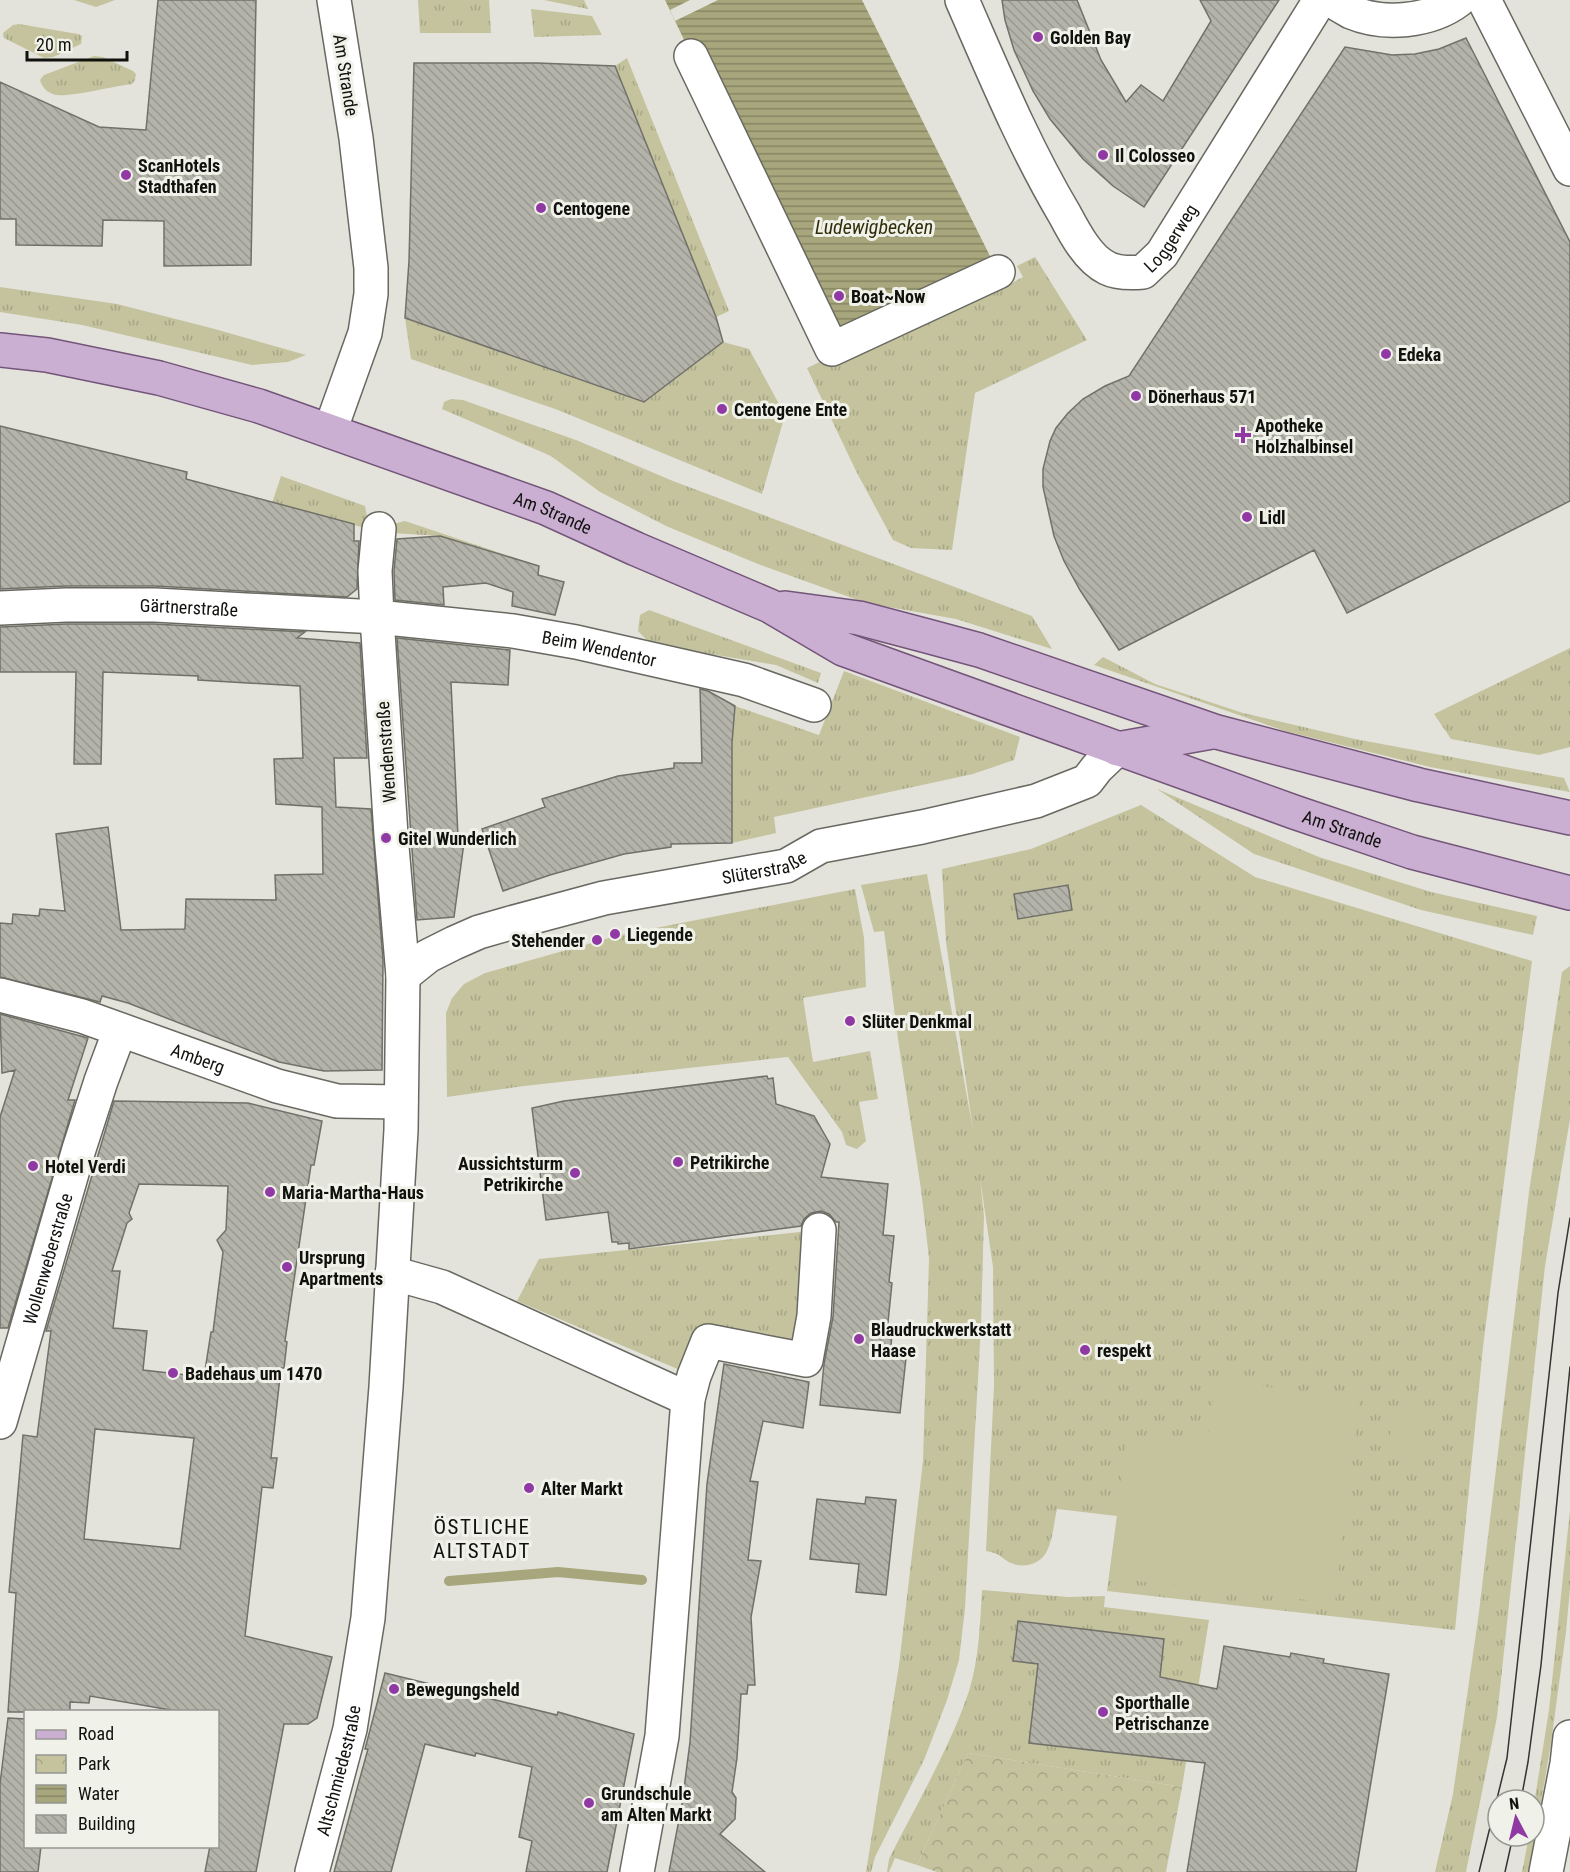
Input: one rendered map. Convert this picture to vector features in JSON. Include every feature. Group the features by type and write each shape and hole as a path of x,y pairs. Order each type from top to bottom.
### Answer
{"main road":[{"name":"Am Strande","path":"0,350 48,356 159,378 254,404 546,508 770,606 843,650 1231,791 1412,852 1568,892"},
{"name":"Am Strande","path":"770,606 859,618 979,650 1217,732 1419,785 1570,818"},
{"name":"Am Strande","path":"1117,749 1159,740 1217,732"}],"street":[{"name":"Am Strande","path":"330,431 362,343 371,294 356,138 334,0"},
{"name":"Loggerweg","path":"962,0 999,87 1043,178 1083,247 1107,268 1128,273 1143,272 1162,254 1320,0"},
{"path":"1331,0 1353,12 1385,20 1419,18 1459,0"},
{"path":"1484,0 1570,169"},
{"path":"691,56 832,349 998,272"},
{"name":"Wendenstraße","path":"379,529 375,571 377,617 403,976"},
{"name":"Gärtnerstraße","path":"0,608 155,605 377,617"},
{"name":"Beim Wendentor","path":"377,617 513,631 576,642 744,680 814,705"},
{"name":"Slüterstraße","path":"403,976 428,956 454,942 507,924 604,898 786,866 821,846 932,825 1036,801 1087,781 1117,749"},
{"path":"403,976 401,1102 392,1273 442,1287 688,1399"},
{"name":"Amberg","path":"0,995 82,1016 277,1086 337,1101 401,1102"},
{"name":"Wollenweberstraße","path":"0,1422 79,1149 120,1030"},
{"path":"638,1872 662,1736 688,1399 694,1376 708,1341 806,1360 814,1316 819,1230"},
{"name":"Altschmiedestraße","path":"312,1872 350,1729 361,1669 371,1588 392,1273"},
{"path":"1546,1872 1570,1737"}],"green space":[{"path":"74,0 115,0 96,7"},
{"path":"418,0 489,0 491,33 420,33"},
{"path":"544,0 584,0 588,9"},
{"path":"531,9 592,16 602,35 534,37"},
{"path":"19,24 78,34 82,36 81,44 53,57 44,58 4,38 3,33 13,25"},
{"path":"94,56 103,57 133,71 136,74 135,80 132,84 64,95 51,93 42,86 40,80 44,75"},
{"path":"627,58 729,311 716,317 615,66"},
{"path":"1035,257 1087,340 975,393 952,550 911,548 893,540 856,471 807,368 989,281 995,292 1023,277 1017,266"},
{"path":"0,287 117,304 306,355 288,362 252,365 82,325 0,312"},
{"path":"405,318 644,402 723,342 749,349 785,415 762,494 558,410 411,359"},
{"path":"451,399 463,400 576,440 673,481 1032,616 1052,649 956,619 866,603 758,564 666,526 600,492 551,456 442,409 444,402"},
{"path":"281,476 365,506 368,522 365,528 272,503"},
{"path":"405,521 539,566 440,536 392,533 393,524"},
{"path":"649,610 821,673 818,683 776,665 651,644 638,631 640,615"},
{"path":"1570,648 1570,747 1539,755 1451,739 1434,714"},
{"path":"1103,657 1155,684 1243,713 1355,739 1564,778 1570,792 1430,767 1285,731 1094,665"},
{"path":"844,671 1020,737 1014,760 973,774 774,817 776,833 732,843 732,743 735,706 819,735"},
{"path":"1157,789 1319,857 1431,892 1537,916 1533,935 1421,910 1254,854"},
{"path":"1141,805 1255,877 1532,961 1483,1347 1455,1630 1107,1591 1117,1516 1057,1509 1047,1551 1041,1559 1031,1564 1016,1565 986,1551 994,1386 993,1267 980,1178 984,1216 981,1326 965,1608 959,1660 947,1700 924,1760 875,1857 871,1872 866,1872 899,1665 923,1461 929,1258 884,931 874,932 861,885 927,874 973,1130 946,942 942,869 1031,849"},
{"path":"855,889 864,938 866,987 803,998 813,1062 870,1051 878,1099 859,1102 866,1141 857,1149 846,1145 842,1132 788,1057 524,1086 447,1097 446,1013 452,998 464,984 485,973 620,935"},
{"path":"1570,966 1570,1119 1545,1266 1497,1717 1466,1872 1435,1872 1453,1794 1479,1612 1529,1192 1562,972"},
{"path":"819,1230 806,1360 709,1341 694,1376 517,1301 539,1259"},
{"path":"1216,1380 1359,1399 1335,1603 1109,1578 1128,1435 1207,1446"},
{"path":"1393,1407 1424,1410 1419,1456 1388,1453"},
{"path":"1570,1510 1570,1589 1566,1632 1543,1788 1537,1788 1549,1710"},
{"path":"982,1590 1068,1597 1105,1596 1104,1607 1209,1620 1182,1787 968,1753 917,1865 895,1858 887,1872 889,1859 943,1755 969,1691 977,1654"},
{"path":"968,1753 1182,1787 1166,1872 937,1872 917,1865"},
{"path":"1527,1848 1533,1848 1529,1872 1522,1872"}],"water":[{"name":"Ludewigbecken","path":"665,0 862,0 998,272 832,349"}],"pier":[{"path":"690,0 718,0 675,21 670,10"}],"building":[{"name":"ScanHotels Stadthafen","path":"158,0 256,0 251,265 164,266 164,221 103,220 102,246 16,245 16,219 0,219 0,82 99,127 146,130"},
{"path":"1002,0 1077,0 1101,60 1126,102 1141,85 1163,101 1211,21 1200,0 1279,0 1144,207 1113,186 1083,159 1050,119 1033,91 1014,50"},
{"path":"1466,38 1570,242 1570,501 1347,613 1314,550 1119,650 1080,590 1064,561 1054,536 1043,487 1043,469 1056,428 1083,399 1129,376 1345,47 1392,55 1415,54 1439,49"},
{"name":"Centogene","path":"414,63 537,63 615,66 716,317 723,342 644,402 405,318 409,261"},
{"path":"0,426 187,472 186,479 354,524 354,541 359,541 357,589 347,597 155,586 0,589"},
{"path":"440,536 539,566 538,575 564,582 555,615 512,606 513,592 486,583 443,587 444,605 395,600 394,571 397,539"},
{"path":"154,624 305,632 297,638 360,643 367,758 334,758 336,807 371,809 383,960 382,1070 324,1071 279,1062 128,1003 102,996 100,1002 0,977 0,923 12,924 13,914 39,916 40,909 65,911 56,834 108,827 121,930 185,929 186,899 276,900 275,875 323,874 322,807 276,804 274,759 303,758 300,686 198,680 198,676 103,672 101,764 74,764 76,672 0,672 0,627"},
{"path":"397,638 510,650 508,685 451,682 458,837 465,835 454,917 417,920"},
{"path":"700,689 735,706 732,743 732,843 671,844 671,847 624,854 503,891 482,829 545,807 542,799 618,776 674,768 674,763 702,763"},
{"path":"1068,885 1072,910 1018,919 1014,894"},
{"path":"0,1014 88,1038 68,1100 75,1100 8,1328 0,1328 0,1117 15,1070 2,1073"},
{"name":"Petrikirche","path":"767,1076 768,1079 773,1078 776,1104 814,1116 830,1144 821,1177 888,1184 883,1235 894,1236 887,1332 892,1332 891,1347 907,1349 900,1413 820,1405 824,1364 833,1317 839,1222 836,1222 829,1214 821,1211 811,1213 804,1219 801,1226 629,1249 629,1243 612,1242 608,1212 546,1220 532,1108 564,1101"},
{"path":"114,1101 248,1103 322,1121 314,1165 311,1165 285,1341 287,1342 284,1368 281,1368 271,1458 277,1458 273,1488 262,1487 245,1636 332,1657 317,1718 308,1724 284,1724 256,1872 205,1872 210,1848 219,1848 219,1710 170,1710 90,1696 89,1703 70,1702 70,1710 8,1712 16,1593 9,1592 23,1435 37,1437 51,1331 46,1331","holes":["139,1184 228,1186 226,1230 217,1240 223,1252 213,1332 211,1332 204,1377 143,1370 147,1331 113,1328 120,1271 112,1271 127,1223 132,1219 129,1213","95,1429 194,1438 180,1549 84,1539"]},
{"path":"724,1364 809,1382 803,1428 763,1421 750,1481 758,1482 748,1560 761,1561 751,1617 755,1685 748,1685 747,1694 741,1694 737,1758 732,1792 736,1798 735,1819 720,1834 765,1872 669,1872 682,1804 690,1742 707,1484"},
{"path":"866,1497 896,1500 886,1595 856,1592 859,1564 810,1559 817,1499 865,1504"},
{"path":"1018,1621 1164,1639 1160,1677 1217,1689 1224,1646 1290,1657 1291,1653 1324,1659 1323,1663 1389,1674 1356,1872 1187,1872 1205,1763 1029,1743 1038,1664 1013,1661"},
{"path":"385,1673 557,1715 558,1712 634,1734 607,1872 526,1872 532,1841 519,1837 532,1767 476,1753 475,1756 425,1744 391,1872 334,1872 368,1749 365,1749"},
{"path":"8,1718 24,1719 24,1848 41,1848 38,1872 0,1872 0,1784"}],"waterway":[{"path":"449,1581 558,1572 642,1580"}],"tram line":[{"path":"1479,1872 1507,1758 1558,1293 1570,1218"},
{"path":"1523,1788 1541,1665 1570,1367"},
{"path":"1505,1872 1510,1848"}],"place":[{"name":"Golden Bay","path":"1038,37"},
{"name":"Il Colosseo","path":"1103,155"},
{"name":"ScanHotels Stadthafen","path":"126,175"},
{"name":"Centogene","path":"541,208"},
{"name":"Boat~Now","path":"839,296"},
{"name":"Edeka","path":"1386,354"},
{"name":"Dönerhaus 571","path":"1136,396"},
{"name":"Centogene Ente","path":"722,409"},
{"name":"Apotheke Holzhalbinsel","path":"1243,435"},
{"name":"Lidl","path":"1247,517"},
{"name":"Gitel Wunderlich","path":"386,838"},
{"name":"Liegende","path":"615,934"},
{"name":"Stehender","path":"597,940"},
{"name":"Slüter Denkmal","path":"850,1021"},
{"name":"Petrikirche","path":"678,1162"},
{"name":"Hotel Verdi","path":"33,1166"},
{"name":"Aussichtsturm Petrikirche","path":"575,1173"},
{"name":"Maria-Martha-Haus","path":"270,1192"},
{"name":"Ursprung Apartments","path":"287,1267"},
{"name":"Blaudruckwerkstatt Haase","path":"859,1339"},
{"name":"respekt","path":"1085,1350"},
{"name":"Badehaus um 1470","path":"173,1373"},
{"name":"Alter Markt","path":"529,1488"},
{"name":"Bewegungsheld","path":"394,1689"},
{"name":"Sporthalle Petrischanze","path":"1103,1712"},
{"name":"Grundschule am Alten Markt","path":"589,1803"}],"district":[{"name":"ÖSTLICHE ALTSTADT","path":"482,1539"}]}
